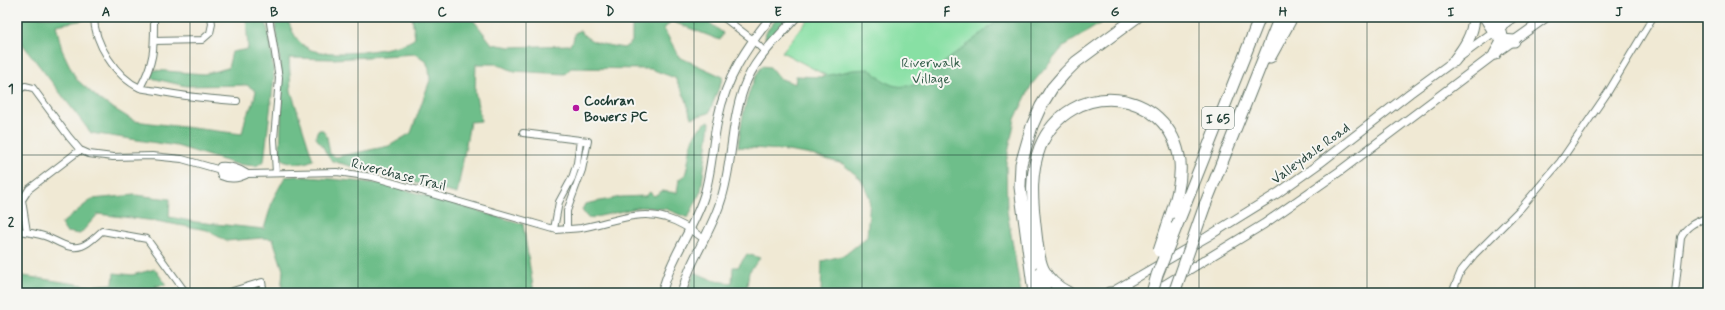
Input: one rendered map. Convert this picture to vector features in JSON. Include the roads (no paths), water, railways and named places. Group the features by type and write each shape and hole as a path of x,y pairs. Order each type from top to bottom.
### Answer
{"highway":[{"path":"1034,293 1020,187 1021,164 1032,126 1041,106 1052,88 1065,73 1076,62 1137,17"},
{"name":"I 65","path":"1151,293 1174,221 1260,17"},
{"name":"I 65","path":"1174,293 1205,205 1280,17"},
{"path":"1257,73 1268,59 1292,17"},
{"path":"1454,61 1468,42 1472,33 1474,17"},
{"path":"1485,17 1503,35"},
{"path":"1495,17 1503,35 1495,54"},
{"path":"1045,293 1032,196 1036,161 1041,146 1050,129 1061,116 1080,105 1097,99 1128,102 1149,112 1163,124 1173,140 1180,162 1180,177 1174,221"},
{"path":"1041,267 1051,282 1069,293"}],"main road":[{"path":"662,293 671,267 704,197 718,117 723,98 736,65 771,17"},
{"path":"682,293 689,272 718,209 725,188 738,108 744,86 757,61 796,17"},
{"name":"Valleydale Road","path":"1503,35 1514,17"},
{"name":"Valleydale Road","path":"1110,293 1207,238 1272,197 1320,163 1454,61 1503,35 1547,17"},
{"path":"1151,293 1264,224 1340,171 1495,54"}],"street":[{"path":"94,17 100,45 106,57 121,74 140,88 169,94 237,101"},
{"path":"140,88 149,71 153,56 154,17"},
{"path":"154,41 202,40 210,33 212,24 211,17"},
{"path":"269,17 279,78 274,139 276,173"},
{"path":"723,17 753,40 765,52"},
{"path":"1452,293 1461,271 1474,255 1521,208 1560,162 1608,92 1653,17"},
{"path":"17,91 25,86 33,88 80,150 89,154 113,157 152,156 182,159 218,170 221,176 231,173 239,168 247,174"},
{"path":"523,133 588,141 582,170 567,212 567,229"},
{"path":"554,229 559,202 572,178 577,163 580,140"},
{"path":"27,232 22,200 29,189 80,150"},
{"name":"Riverchase Trail","path":"218,170 220,166 237,179 247,174 337,172 373,177 554,229 582,228 629,216 644,215 668,218 690,229 704,239"},
{"path":"1675,293 1681,237 1683,232 1691,224 1708,217"},
{"path":"17,232 27,232 46,236 62,246 73,247 87,243 102,232 147,239 186,293 188,293"},
{"path":"226,293 262,282 264,293"}],"place":[{"name":"Cochran Bowers PC","path":"576,108"}],"park label":[{"name":"Riverwalk Village","path":"931,70"}]}
